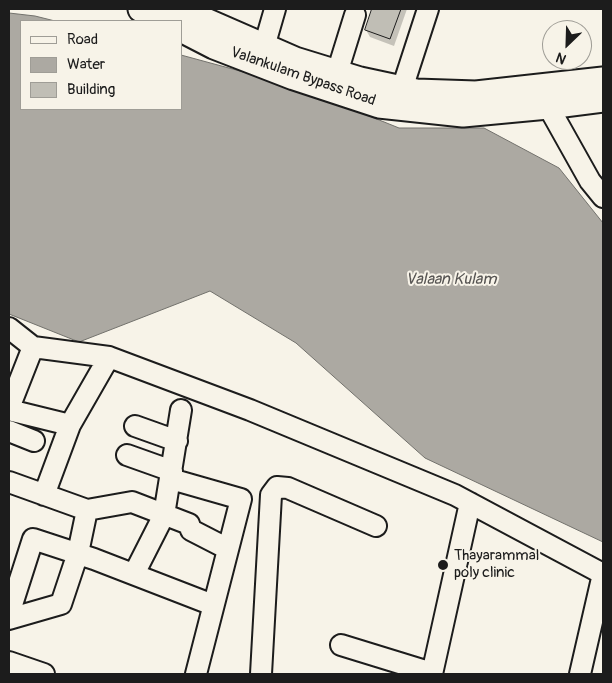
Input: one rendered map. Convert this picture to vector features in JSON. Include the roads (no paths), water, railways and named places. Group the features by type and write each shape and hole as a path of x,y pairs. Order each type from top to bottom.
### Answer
{"main road":[{"path":"141,9 164,20"},
{"name":"Valankulam Bypass Road","path":"178,9 295,60 360,80 416,92 545,96"},
{"name":"Valankulam Bypass Road","path":"182,30 214,46 294,77 379,105 463,114 545,96"},
{"path":"545,96 603,80"},
{"path":"545,96 603,98"}],"street":[{"path":"264,47 275,9"},
{"path":"402,89 428,9"},
{"path":"337,73 355,15"},
{"path":"545,96 590,181 603,197"},
{"path":"9,328 33,347 109,357 250,410 455,495 603,574 580,674"},
{"path":"33,347 9,409 70,425"},
{"path":"44,495 70,425 109,357"},
{"path":"134,574 164,515 181,410"},
{"path":"135,426 176,441"},
{"path":"9,431 34,441"},
{"path":"127,454 171,475 241,499 196,674"},
{"path":"9,482 87,510 132,502 189,524 191,530 228,549"},
{"path":"261,674 271,495 277,486 288,488 376,526"},
{"path":"341,645 432,673 470,503"},
{"path":"9,619 61,604 78,553 87,510"},
{"path":"9,614 33,539 78,553 213,605"},
{"path":"9,662 44,674"}],"water":[{"name":"Valaan Kulam","path":"9,13 51,20 20,20 20,110 182,110 182,55 295,86 399,128 484,128 559,168 603,223 603,542 425,458 296,343 210,291 79,342 9,314"}],"place":[{"name":"Thayarammal poly clinic","path":"443,565"}]}
